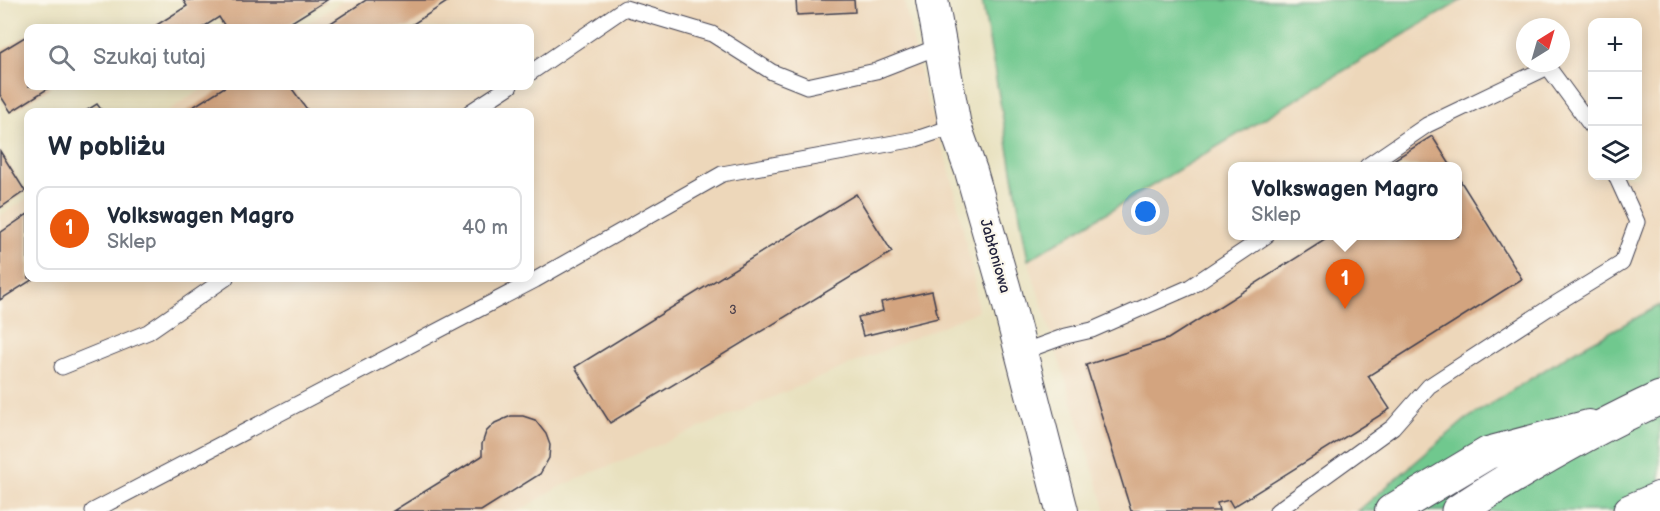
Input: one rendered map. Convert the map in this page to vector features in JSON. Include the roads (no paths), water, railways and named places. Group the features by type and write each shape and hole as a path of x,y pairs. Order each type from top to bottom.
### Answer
{"main road":[{"path":"1458,511 1506,480 1614,419 1660,398"},
{"path":"1630,511 1660,498"}],"street":[{"name":"Jabłoniowa","path":"932,0 955,126 971,171 1022,352 1062,511"},
{"path":"1391,511 1488,453 1614,419"}],"lane":[{"path":"534,70 626,8 711,34 772,72 807,86 876,71 940,46"},
{"path":"1373,162 1427,125 1548,66 1592,126"},
{"path":"476,108 504,90"},
{"path":"534,281 722,174 916,139 955,126"},
{"path":"1277,511 1392,427 1429,386 1622,263 1637,222 1618,180"},
{"path":"1022,352 1066,336 1092,330 1190,288 1260,240"},
{"path":"62,367 148,332 220,282"},
{"path":"93,511 531,282"}],"place":[{"name":"Volkswagen Magro","path":"1345,309"}]}
